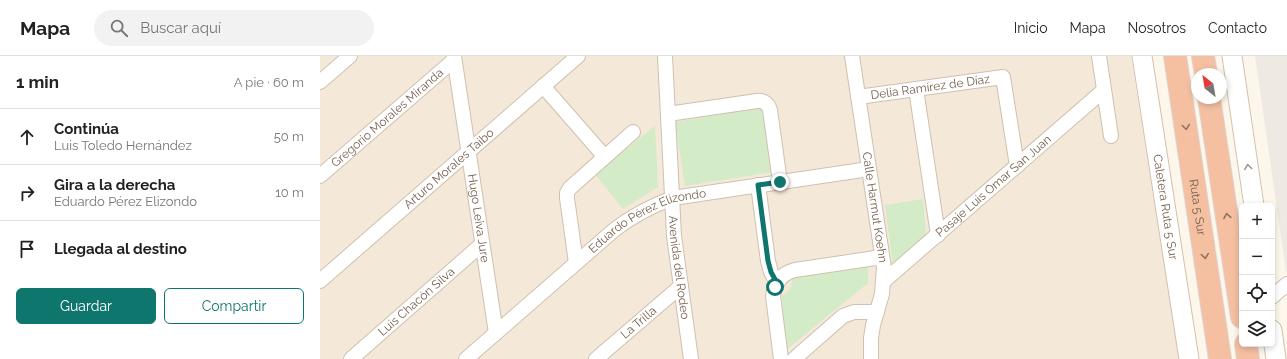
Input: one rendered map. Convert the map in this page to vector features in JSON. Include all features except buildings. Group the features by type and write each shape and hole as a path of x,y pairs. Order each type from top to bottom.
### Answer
{"highway":[{"name":"Ruta 5 Sur","path":"1176,56 1220,359"},
{"path":"1203,56 1205,68"},
{"path":"1210,104 1241,311"},
{"path":"1246,347 1248,359"}],"main road":[{"name":"Caletera Ruta 5 Sur","path":"1142,56 1189,359"},
{"path":"1232,56 1254,203"},
{"path":"1274,347 1276,359"}],"street":[{"path":"320,82 350,56"},
{"name":"Arturo Morales Taibo","path":"320,281 578,56"},
{"name":"Avenida del Rodeo","path":"665,56 674,236 691,359"},
{"name":"Calle Harmut Koehn","path":"852,56 882,257 884,281 871,338 872,359"},
{"path":"1099,56 1111,136"},
{"name":"Hugo Leiva Jure","path":"454,58 496,332"},
{"name":"Gregorio Morales Miranda","path":"320,176 454,58"},
{"name":"Delia Ramírez de Díaz","path":"858,97 1003,77 1017,166"},
{"path":"543,86 606,157"},
{"path":"916,89 938,235"},
{"name":"Pasaje Luis Omar San Juan","path":"884,281 1104,90"},
{"path":"668,114 763,101 769,106 770,110 780,182"},
{"path":"576,263 567,193 570,188 633,132"},
{"name":"Eduardo Pérez Elizondo","path":"466,359 626,221 655,204 673,198 869,169"},
{"path":"758,185 768,261 771,272 777,283"},
{"name":"Luis Chacón Silva","path":"351,359 482,244"},
{"path":"782,359 773,300 777,283 784,275 795,270 882,257"},
{"path":"1275,294 1287,284"},
{"name":"La Trilla","path":"600,357 681,286"},
{"path":"794,359 843,316 858,311 877,312"}],"shaded area":[{"path":"320,56 1131,56 1179,359 320,359"},
{"path":"1255,56 1287,56 1286,272"}],"green space":[{"path":"763,107 774,172 685,186 675,122"},
{"path":"655,126 658,187 623,209 595,174"},
{"path":"923,199 926,238 893,265 885,205"},
{"path":"868,264 868,283 786,350 782,296 790,288 792,276"}],"route":[{"path":"775,287 777,283 771,272 768,261 758,185 780,182"}]}
